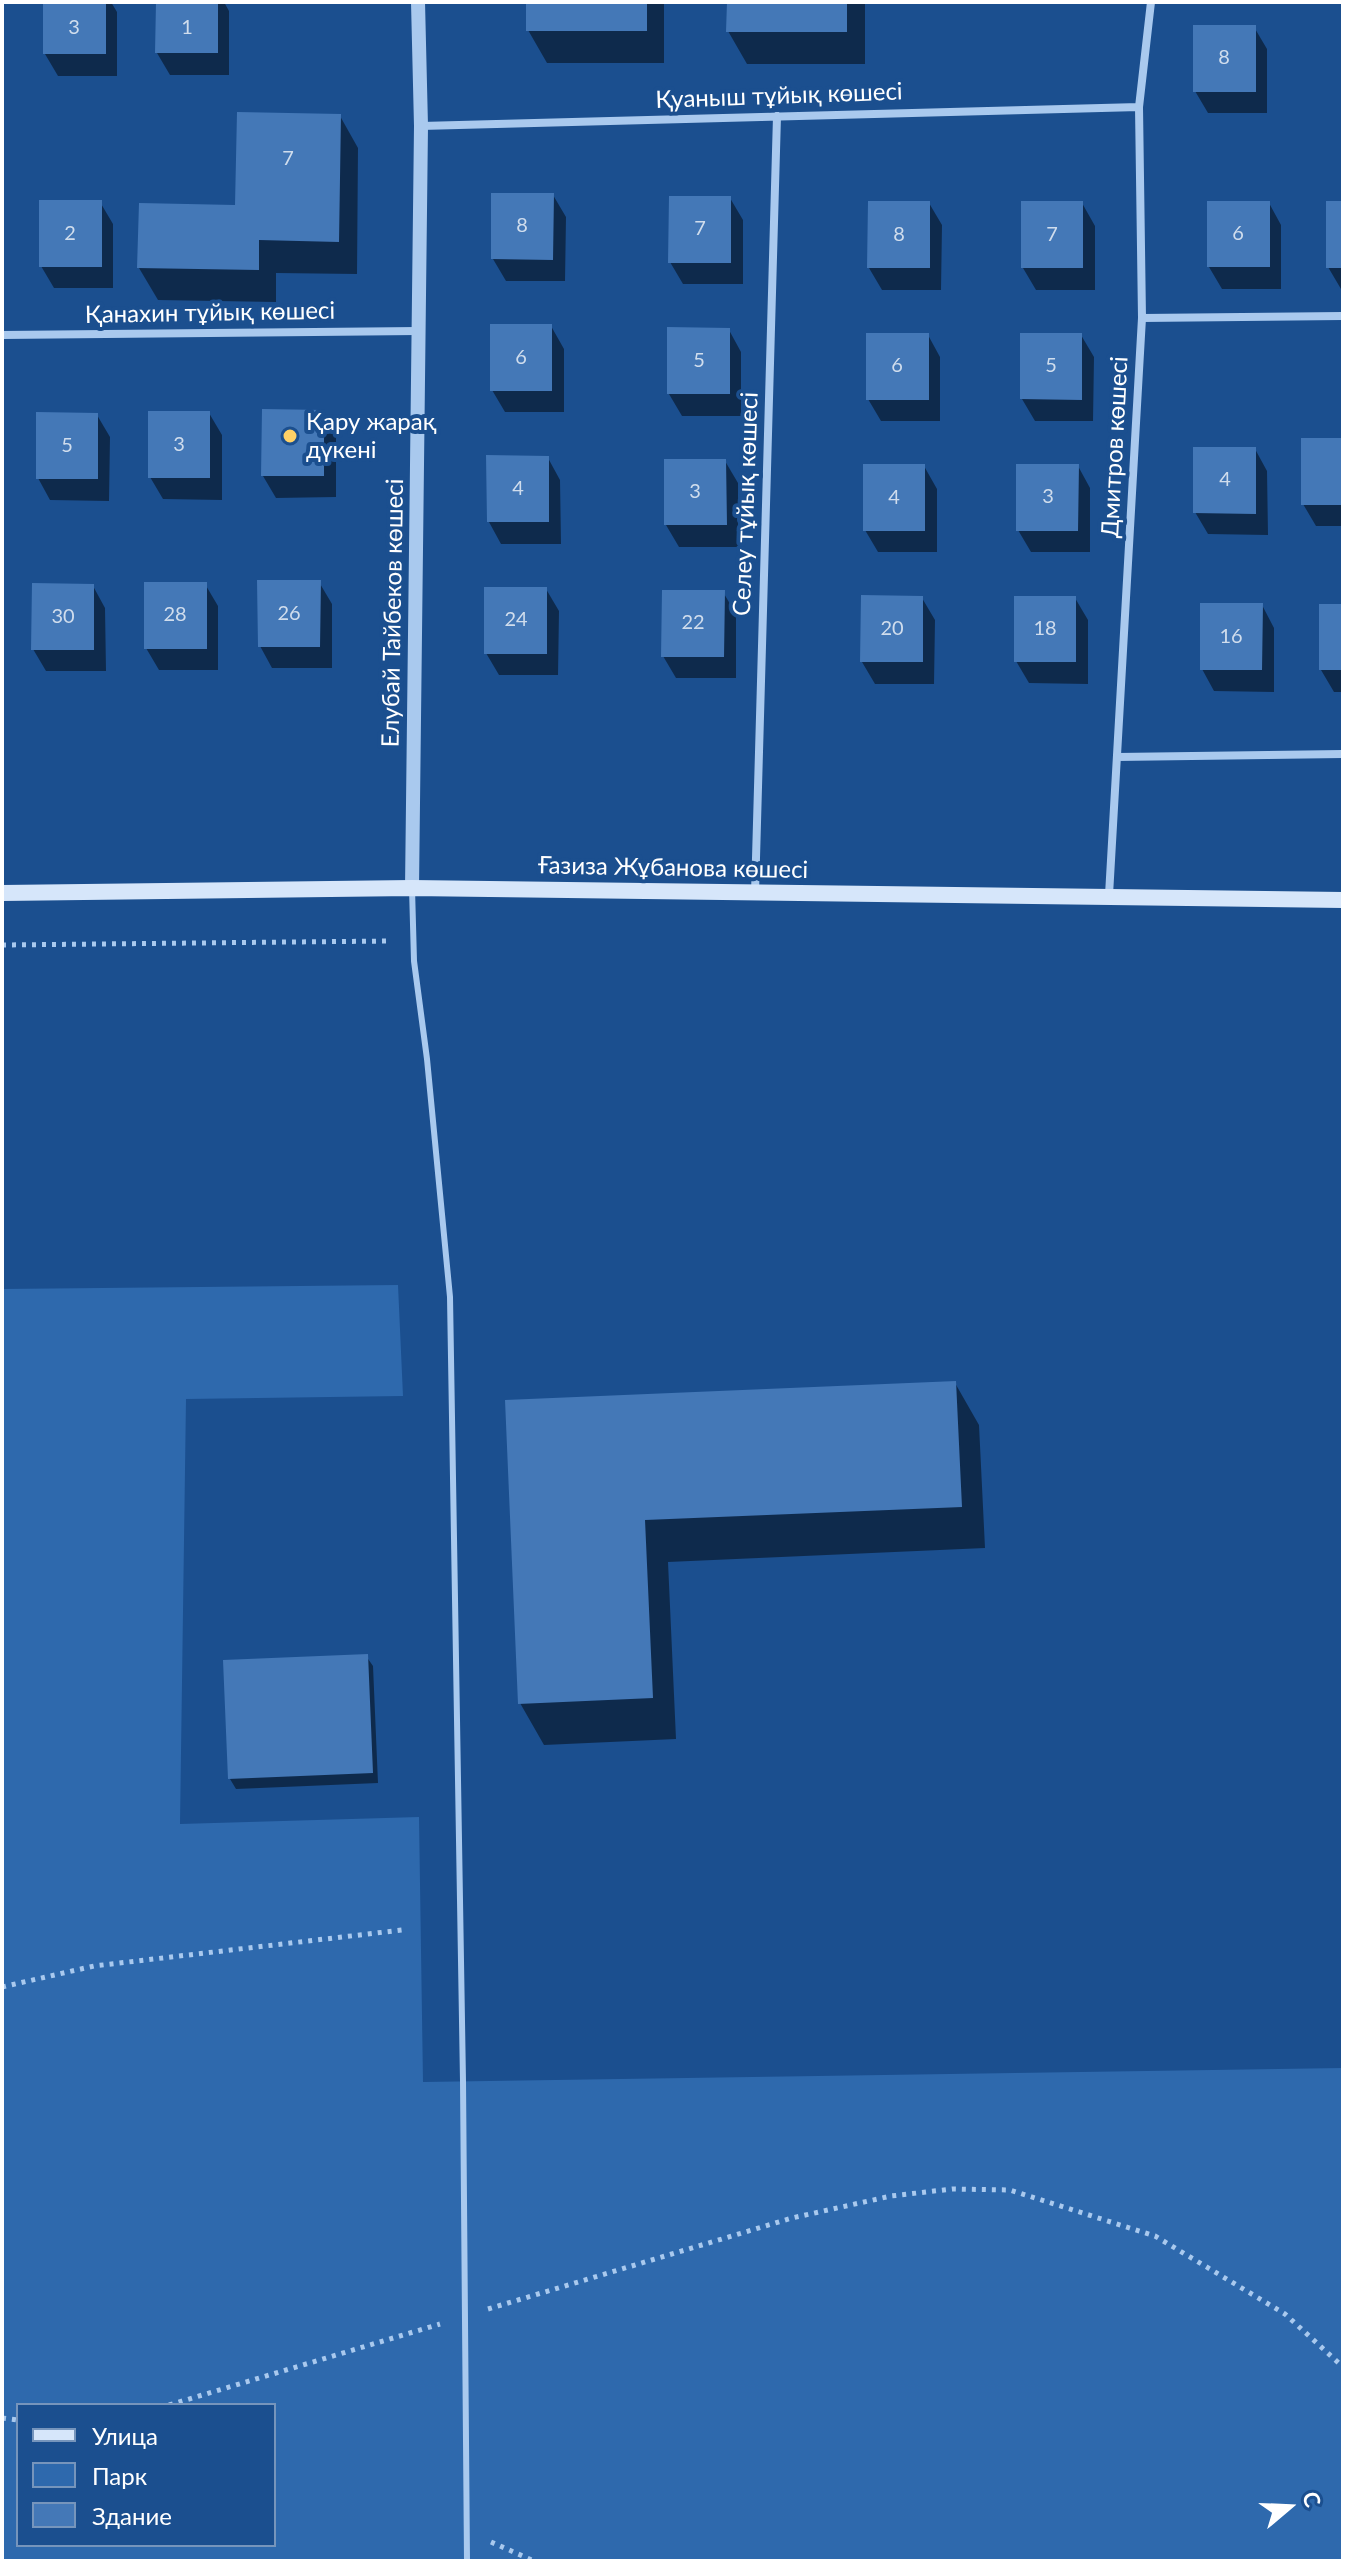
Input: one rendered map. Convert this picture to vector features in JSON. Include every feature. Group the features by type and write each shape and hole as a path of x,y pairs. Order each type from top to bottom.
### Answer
{"main road":[{"name":"Ғазиза Жұбанова көшесі","path":"2,893 412,888 1343,900"}],"street":[{"name":"Елубай Тайбеков көшесі","path":"412,888 421,126 418,2"},
{"name":"Дмитров көшесі","path":"1109,895 1142,318 1139,107 1151,2"},
{"name":"Қуаныш тұйық көшесі","path":"421,126 1139,107"},
{"name":"Селеу тұйық көшесі","path":"755,893 777,116"},
{"path":"1142,318 1343,316"},
{"name":"Қанахин тұйық көшесі","path":"2,335 418,331"},
{"path":"1117,757 1343,754"}],"lane":[{"path":"412,888 413,941 450,1297 467,2561"}],"path":[{"path":"2,945 413,941"},
{"path":"2,1987 94,1966 402,1930"},
{"path":"176,2403 820,2212 891,2196 952,2189 1010,2190 1155,2236 1285,2314 1343,2367"},
{"path":"467,2527 489,2541 534,2561"}],"green space":[{"path":"398,1285 403,1396 186,1399 180,1824 419,1817 423,2082 1343,2068 1343,2561 2,2561 2,1289"}],"building":[{"path":"43,2 106,2 106,54 43,54"},
{"path":"156,2 218,2 218,53 155,53"},
{"path":"526,2 647,2 647,31 526,31"},
{"path":"727,2 847,2 847,32 726,32"},
{"path":"1193,25 1256,25 1256,92 1193,92"},
{"path":"237,112 341,114 339,242 259,240 259,270 137,268 139,203 235,205"},
{"path":"491,193 554,193 553,260 491,259"},
{"path":"669,196 731,196 731,263 668,263"},
{"path":"39,200 102,200 102,267 39,267"},
{"path":"868,201 930,201 930,268 867,268"},
{"path":"1021,201 1083,201 1083,268 1021,268"},
{"path":"1207,201 1270,201 1270,267 1207,267"},
{"path":"1326,201 1343,201 1343,268 1326,268"},
{"path":"490,324 552,324 552,391 490,391"},
{"path":"667,327 730,328 730,394 667,394"},
{"path":"866,333 929,333 929,400 866,400"},
{"path":"1020,333 1082,333 1082,400 1020,399"},
{"path":"262,409 324,410 324,476 261,476"},
{"path":"148,411 210,411 210,478 148,478"},
{"path":"36,412 98,413 98,479 36,479"},
{"path":"1301,438 1343,438 1343,505 1301,505"},
{"path":"1193,447 1256,447 1256,514 1193,513"},
{"path":"486,455 549,456 549,522 487,522"},
{"path":"664,459 726,459 727,525 664,525"},
{"path":"863,464 925,464 925,531 863,531"},
{"path":"1016,464 1079,464 1078,531 1016,531"},
{"path":"257,580 321,580 320,647 258,647"},
{"path":"144,582 207,582 207,649 144,649"},
{"path":"32,583 94,584 94,650 31,650"},
{"path":"484,587 547,587 547,654 484,654"},
{"path":"662,590 725,590 724,657 661,657"},
{"path":"861,595 923,596 923,662 860,662"},
{"path":"1014,596 1076,596 1076,662 1014,662"},
{"path":"1200,603 1263,603 1262,670 1200,670"},
{"path":"1319,604 1343,604 1343,670 1319,670"},
{"path":"956,1381 962,1507 645,1520 653,1698 518,1704 505,1400"},
{"path":"368,1654 373,1773 228,1779 223,1660"}],"place":[{"name":"Қару жарақ дүкені","path":"290,436"}]}
